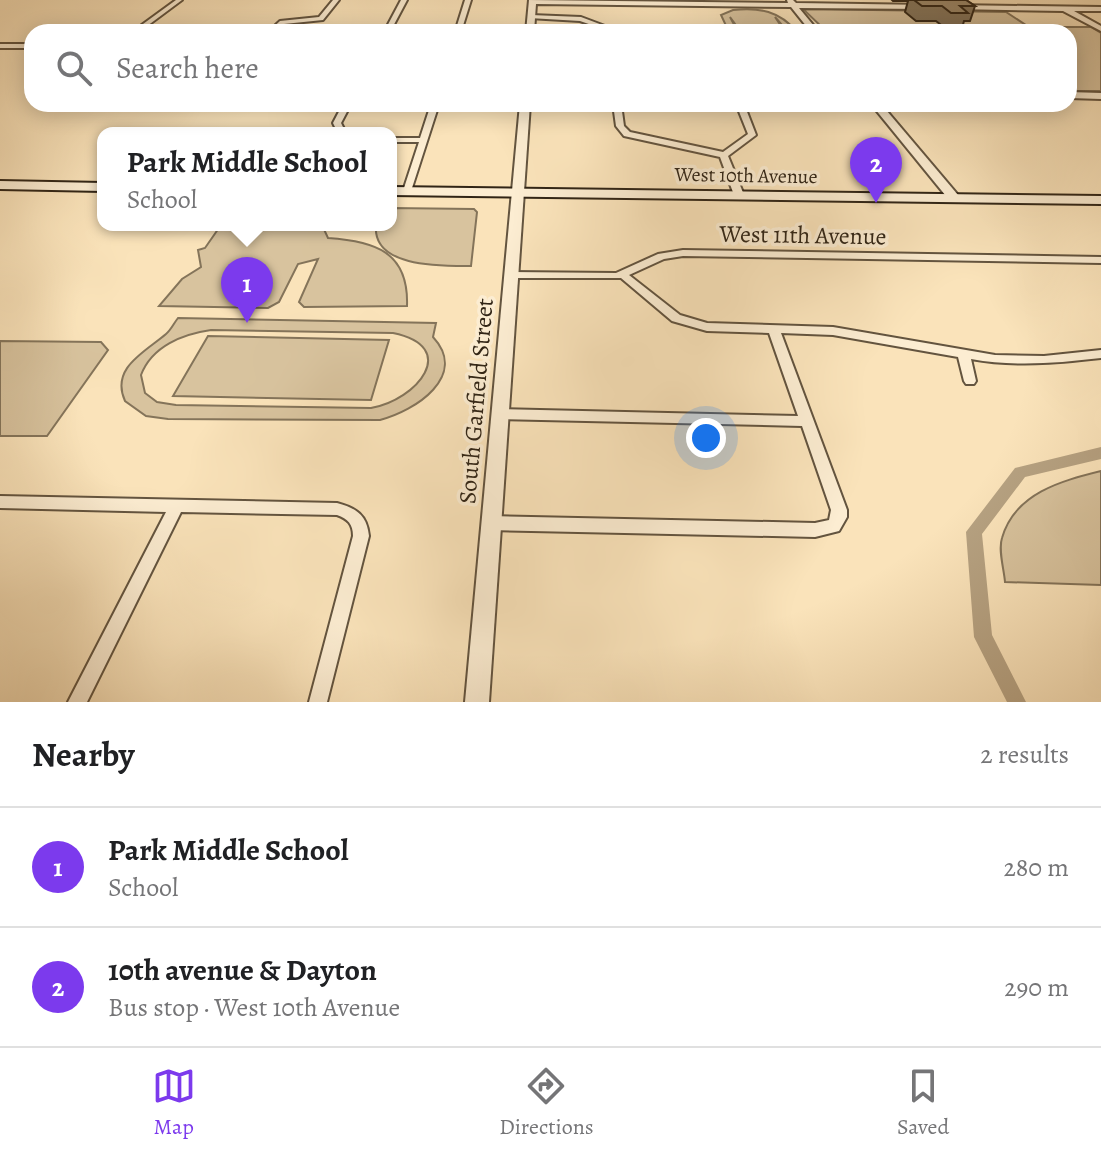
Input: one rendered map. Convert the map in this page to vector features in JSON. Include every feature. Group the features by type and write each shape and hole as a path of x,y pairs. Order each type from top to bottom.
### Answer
{"main road":[{"path":"0,185 97,187"},
{"name":"West 10th Avenue","path":"397,191 1101,200"}],"street":[{"path":"146,24 179,0"},
{"path":"280,24 321,19 336,0"},
{"path":"391,24 404,0"},
{"path":"460,24 468,0"},
{"path":"1050,0 1101,29"},
{"path":"531,24 533,1 934,7"},
{"path":"791,3 808,24"},
{"path":"945,7 1101,9"},
{"path":"531,17 581,19 595,24"},
{"path":"0,46 24,46"},
{"path":"1077,95 1101,96"},
{"path":"407,191 433,112"},
{"name":"South Garfield Street","path":"477,702 524,112"},
{"path":"618,112 620,126 627,134 724,155 752,135 743,112"},
{"path":"883,112 954,198"},
{"path":"397,140 424,140"},
{"path":"724,155 739,195"},
{"name":"West 11th Avenue","path":"510,275 623,275 656,258 675,254 1101,260"},
{"path":"623,275 682,321 707,327 833,331 964,355 1036,360 1101,354"},
{"path":"490,523 815,530 834,526 839,510 773,328"},
{"path":"964,355 970,381"},
{"path":"499,414 806,421"},
{"path":"0,502 337,509 358,519 361,536 318,702"},
{"path":"77,702 177,506"}],"shaded area":[{"path":"752,9 776,15 789,24 781,24 775,17 780,24 735,24 730,17 734,24 725,24 721,15 733,10"},
{"path":"804,10 1006,12 1024,24 819,24"},
{"path":"1077,27 1091,27 1101,33 1101,91 1077,91"},
{"path":"397,208 474,209 477,212 471,266 411,262 385,250 377,231 397,231"},
{"path":"217,231 325,231 328,238 360,242 386,253 402,273 407,306 304,307 299,302 318,259 298,264 279,302 268,308 159,306 182,279 201,267 198,250 205,248"},
{"path":"178,318 436,323 433,337 442,351 445,365 441,378 422,400 380,420 168,419 146,416 125,401 122,379 132,362 168,332","holes":["211,330 393,333 413,340 425,350 428,361 425,373 403,395 371,408 176,405 157,402 145,393 141,375 153,356 170,343"]},
{"path":"208,336 389,340 371,400 173,396"},
{"path":"0,341 101,342 108,350 47,436 0,436"},
{"path":"1101,471 1101,585 1005,582 1001,543 1008,523 1017,510 1041,491"}],"building":[{"path":"914,0 966,0 975,6 960,6 968,13 951,13 942,6 922,6"}],"waterway":[{"path":"1017,702 983,637 974,532 1020,472 1101,453"}],"place":[{"name":"10th avenue & Dayton","path":"876,203"},
{"name":"Park Middle School","path":"247,323"}]}
